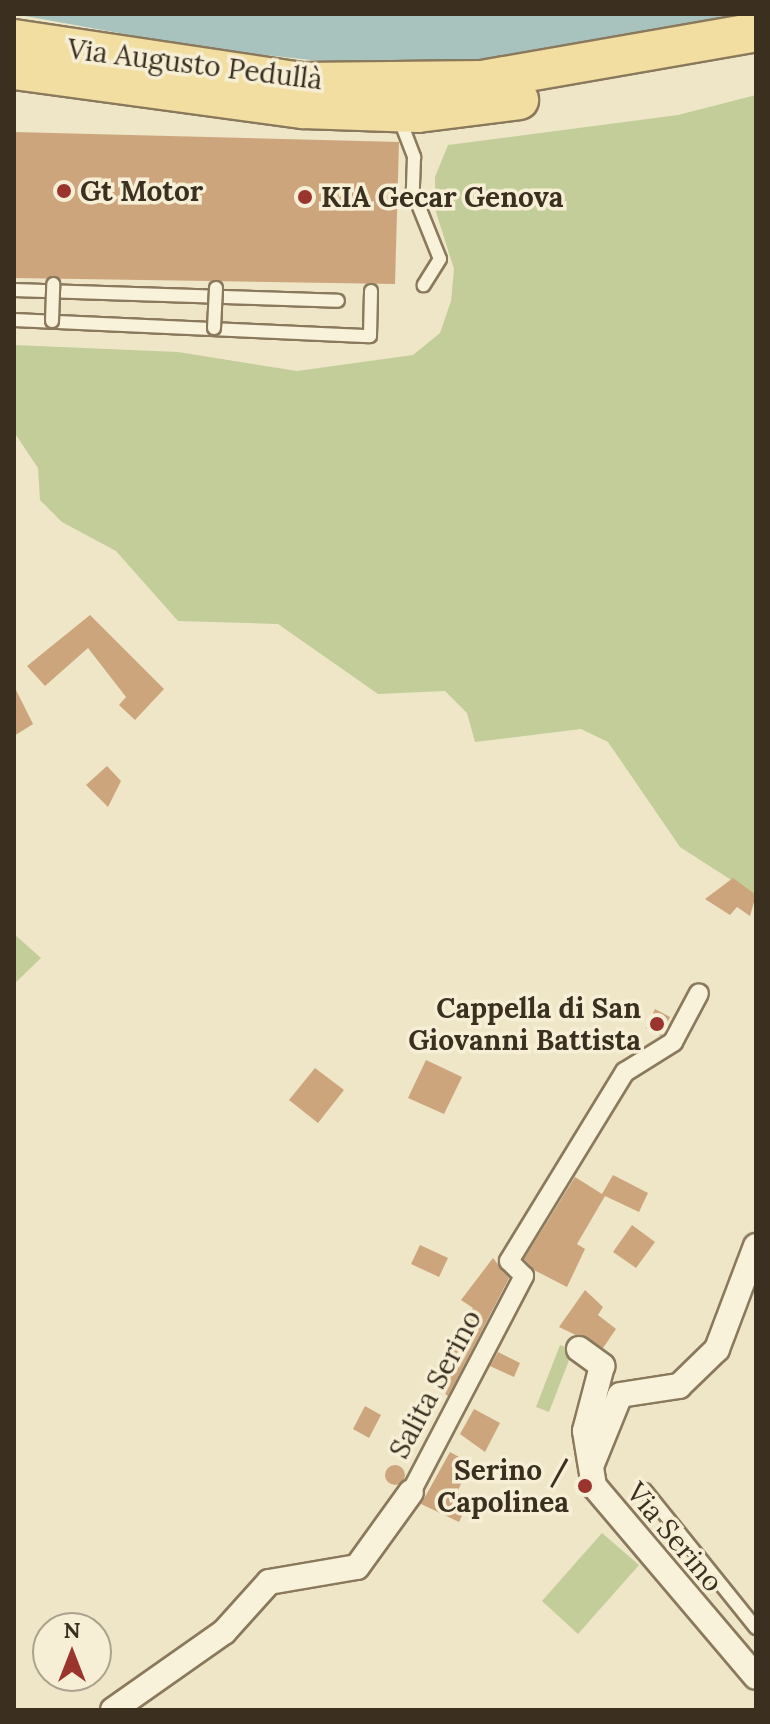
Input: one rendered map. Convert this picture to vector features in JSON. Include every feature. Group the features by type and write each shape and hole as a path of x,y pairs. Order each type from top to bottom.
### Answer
{"main road":[{"name":"Via Augusto Pedullà","path":"14,39 302,82 482,80 756,32"},
{"name":"Via Augusto Pedullà","path":"14,70 181,97 418,113 756,57"}],"street":[{"name":"Salita Serino","path":"113,1710 213,1642 269,1582 357,1567 411,1492 524,1276 509,1261 625,1072 673,1042 699,993"},
{"path":"591,1466 620,1395 679,1386 717,1349 756,1246"},
{"name":"Via Serino","path":"579,1349 602,1366 585,1431 594,1486 756,1677"}],"lane":[{"path":"400,120 414,157 413,192 440,259 424,285"},
{"path":"52,321 53,284"},
{"path":"214,328 216,288"},
{"path":"14,290 338,301"},
{"path":"14,320 370,336 371,291"},
{"path":"645,1490 679,1540 756,1628"},
{"path":"649,1550 679,1540"}],"green space":[{"path":"756,95 756,896 680,847 608,742 581,729 475,742 467,713 445,691 378,694 278,624 178,621 116,551 62,522 40,500 38,468 14,432 14,345 178,352 297,371 413,355 440,333 451,301 454,269 435,209 435,177 448,145 678,115"},
{"path":"14,934 41,958 14,984"},
{"path":"560,1345 573,1350 549,1412 536,1407"},
{"path":"602,1533 639,1565 578,1634 542,1601"}],"water":[{"path":"14,14 754,14 459,66 347,64 202,48"}],"building":[{"path":"14,132 399,142 395,284 14,278"},
{"path":"90,615 164,689 135,720 119,705 126,697 88,648 45,686 27,666"},
{"path":"14,686 33,724 14,736"},
{"path":"107,766 121,781 108,807 86,785"},
{"path":"733,878 756,895 750,916 737,907 730,915 705,899"},
{"name":"Cappella di San Giovanni Battista","path":"655,1009 670,1017 661,1036 646,1028"},
{"path":"426,1060 462,1077 444,1114 408,1098"},
{"path":"315,1068 344,1090 318,1123 289,1100"},
{"path":"613,1175 648,1193 639,1212 605,1196 577,1244 585,1249 567,1287 534,1270 524,1259 575,1177 602,1194"},
{"path":"632,1225 655,1242 636,1268 613,1252"},
{"path":"420,1245 448,1258 439,1277 411,1264"},
{"path":"493,1258 509,1278 448,1396 429,1381 471,1330 463,1326 473,1308 461,1300"},
{"path":"585,1290 603,1307 598,1315 616,1329 603,1348 559,1327"},
{"path":"498,1352 520,1363 514,1377 490,1366"},
{"path":"365,1406 381,1415 369,1438 353,1429"},
{"path":"474,1409 500,1423 485,1452 460,1434"},
{"path":"450,1452 470,1463 457,1493 470,1499 459,1522 421,1504"},
{"path":"395,1465 402,1468 405,1475 402,1482 395,1485 388,1482 385,1475 388,1468"}],"place":[{"name":"Gt Motor","path":"64,191"},
{"name":"KIA Gecar Genova","path":"305,197"},
{"name":"Cappella di San Giovanni Battista","path":"657,1024"},
{"name":"Serino / Capolinea","path":"585,1486"}]}
